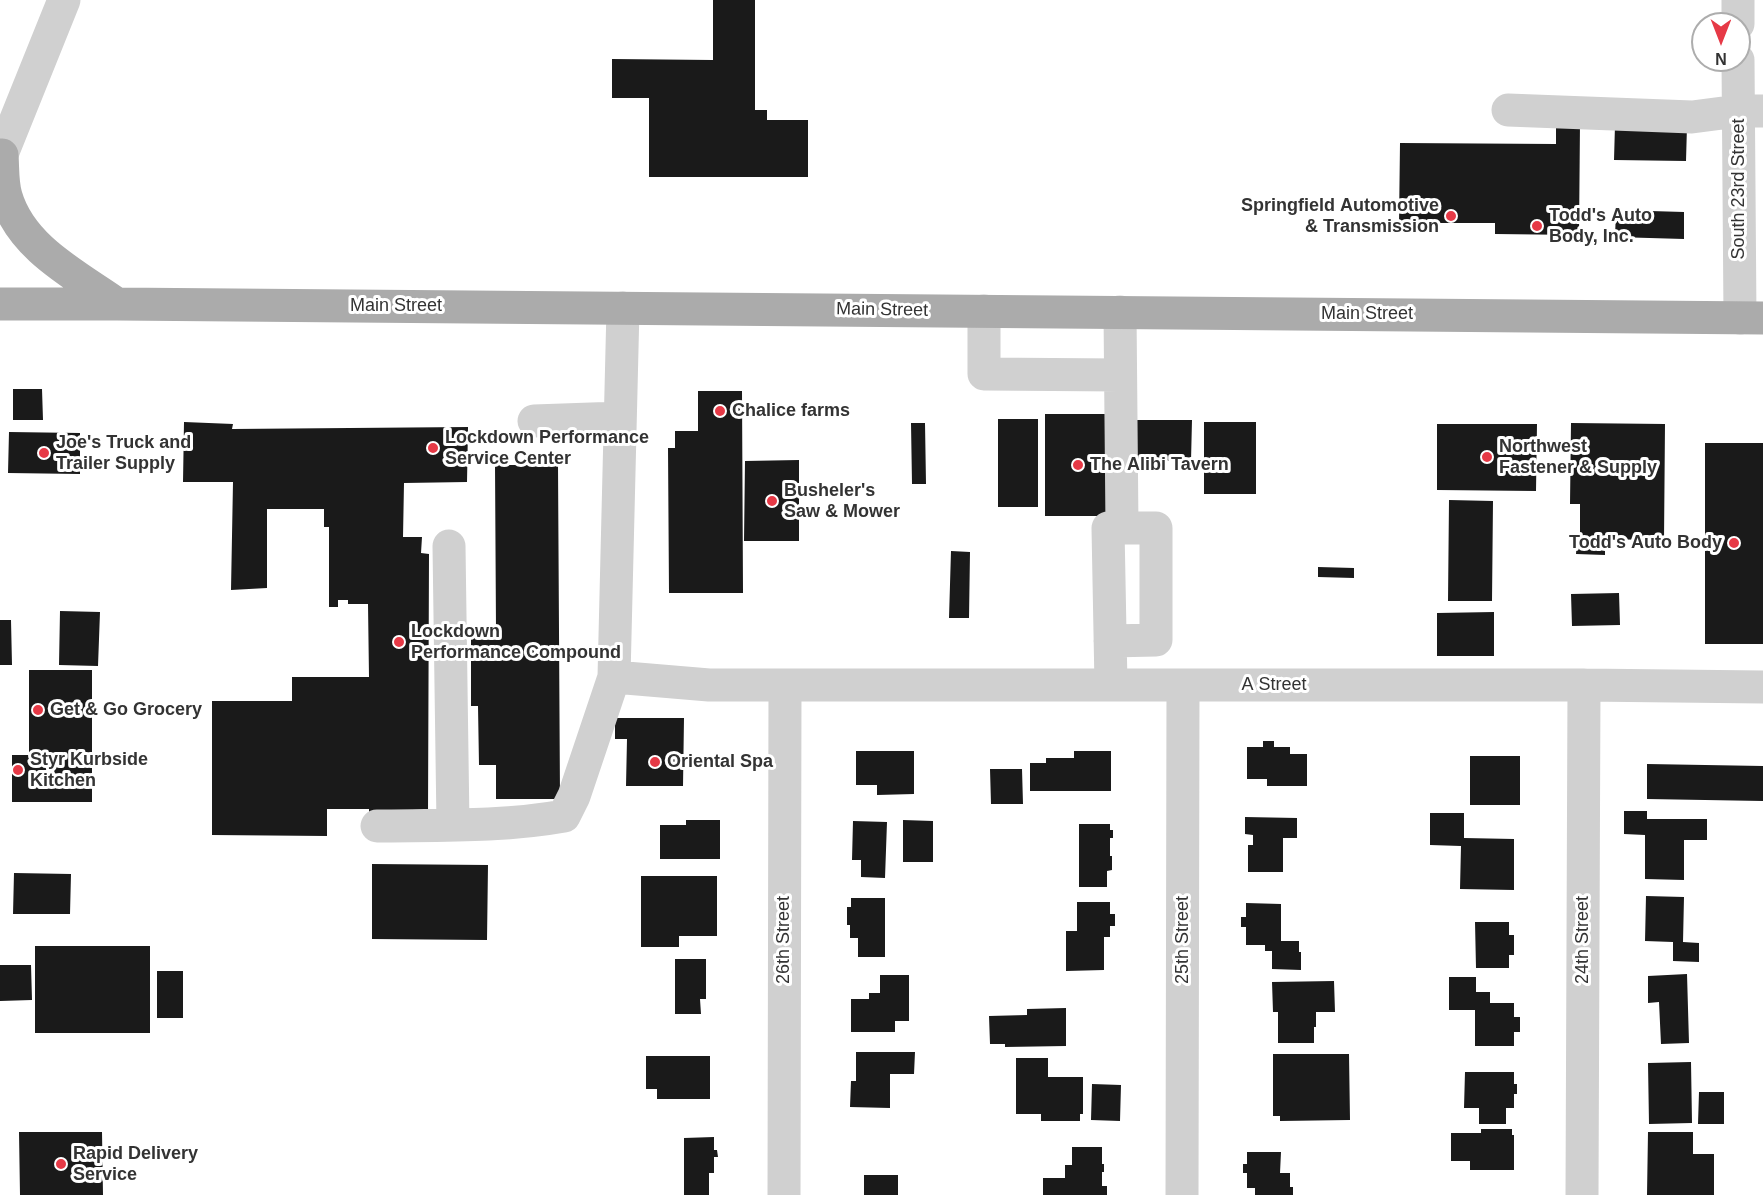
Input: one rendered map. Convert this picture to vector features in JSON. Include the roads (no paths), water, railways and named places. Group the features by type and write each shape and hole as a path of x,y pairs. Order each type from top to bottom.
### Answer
{"main road":[{"path":"1,157 6,195 16,221 36,246 117,304"},
{"name":"Main Street","path":"0,304 1751,318"}],"street":[{"path":"1,157 64,0"},
{"name":"South 23rd Street","path":"1741,72 1751,111 1751,318"},
{"path":"1508,110 1692,117 1751,111"},
{"path":"377,826 538,821 564,816 574,796 614,677 623,308"},
{"path":"984,311 984,374 1120,375"},
{"path":"1120,312 1122,528"},
{"path":"534,421 620,418"},
{"path":"1110,641 1156,640 1156,528 1108,528 1110,641 1111,685"},
{"path":"449,546 453,825"},
{"name":"A Street","path":"614,677 709,685 1763,687"},
{"name":"26th Street","path":"784,1195 785,685"},
{"name":"25th Street","path":"1182,1195 1183,685"},
{"name":"24th Street","path":"1582,1195 1584,685"}],"place":[{"name":"Springfield Automotive & Transmission","path":"1451,216"},
{"name":"Todd's Auto Body, Inc.","path":"1537,226"},
{"name":"Chalice farms","path":"720,411"},
{"name":"Lockdown Performance Service Center","path":"433,448"},
{"name":"Joe's Truck and Trailer Supply","path":"44,453"},
{"name":"Northwest Fastener & Supply","path":"1487,457"},
{"name":"The Alibi Tavern","path":"1078,465"},
{"name":"Busheler's Saw & Mower","path":"772,501"},
{"name":"Todd's Auto Body","path":"1734,543"},
{"name":"Lockdown Performance Compound","path":"399,642"},
{"name":"Get & Go Grocery","path":"38,710"},
{"name":"Oriental Spa","path":"655,762"},
{"name":"Styr Kurbside Kitchen","path":"18,770"},
{"name":"Rapid Delivery Service","path":"61,1164"}]}
